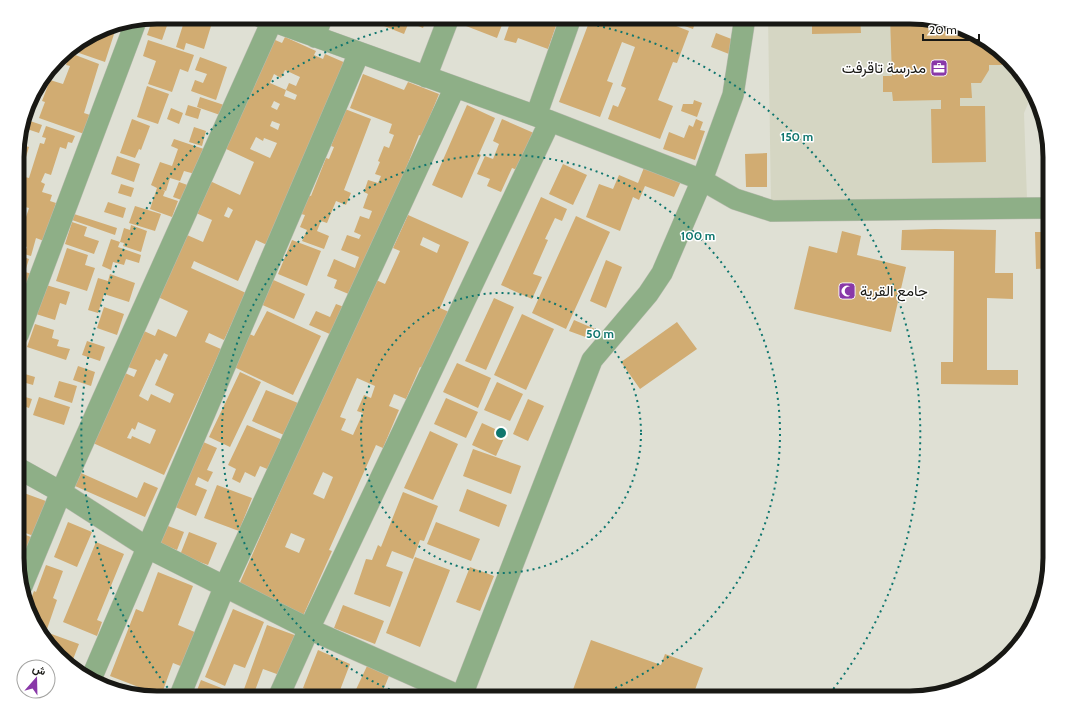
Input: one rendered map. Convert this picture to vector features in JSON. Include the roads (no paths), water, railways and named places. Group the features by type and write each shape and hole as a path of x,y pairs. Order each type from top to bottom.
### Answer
{"street":[{"path":"26,577 61,492 264,24"},
{"path":"280,24 543,119 702,180 735,199 772,211 802,212 1043,208"},
{"path":"315,36 319,24"},
{"path":"426,77 446,24"},
{"path":"281,691 543,119 569,24"},
{"path":"464,691 592,360 648,294 662,273 702,180 733,95 744,24"},
{"path":"24,319 134,27"},
{"path":"93,674 359,53"},
{"path":"182,691 224,588 455,87"},
{"path":"24,471 61,492 148,548 224,588 309,629 446,691"}],"place":[{"name":"مدرسة تاقرفت","path":"939,68"},
{"name":"جامع القرية","path":"847,291"}]}
